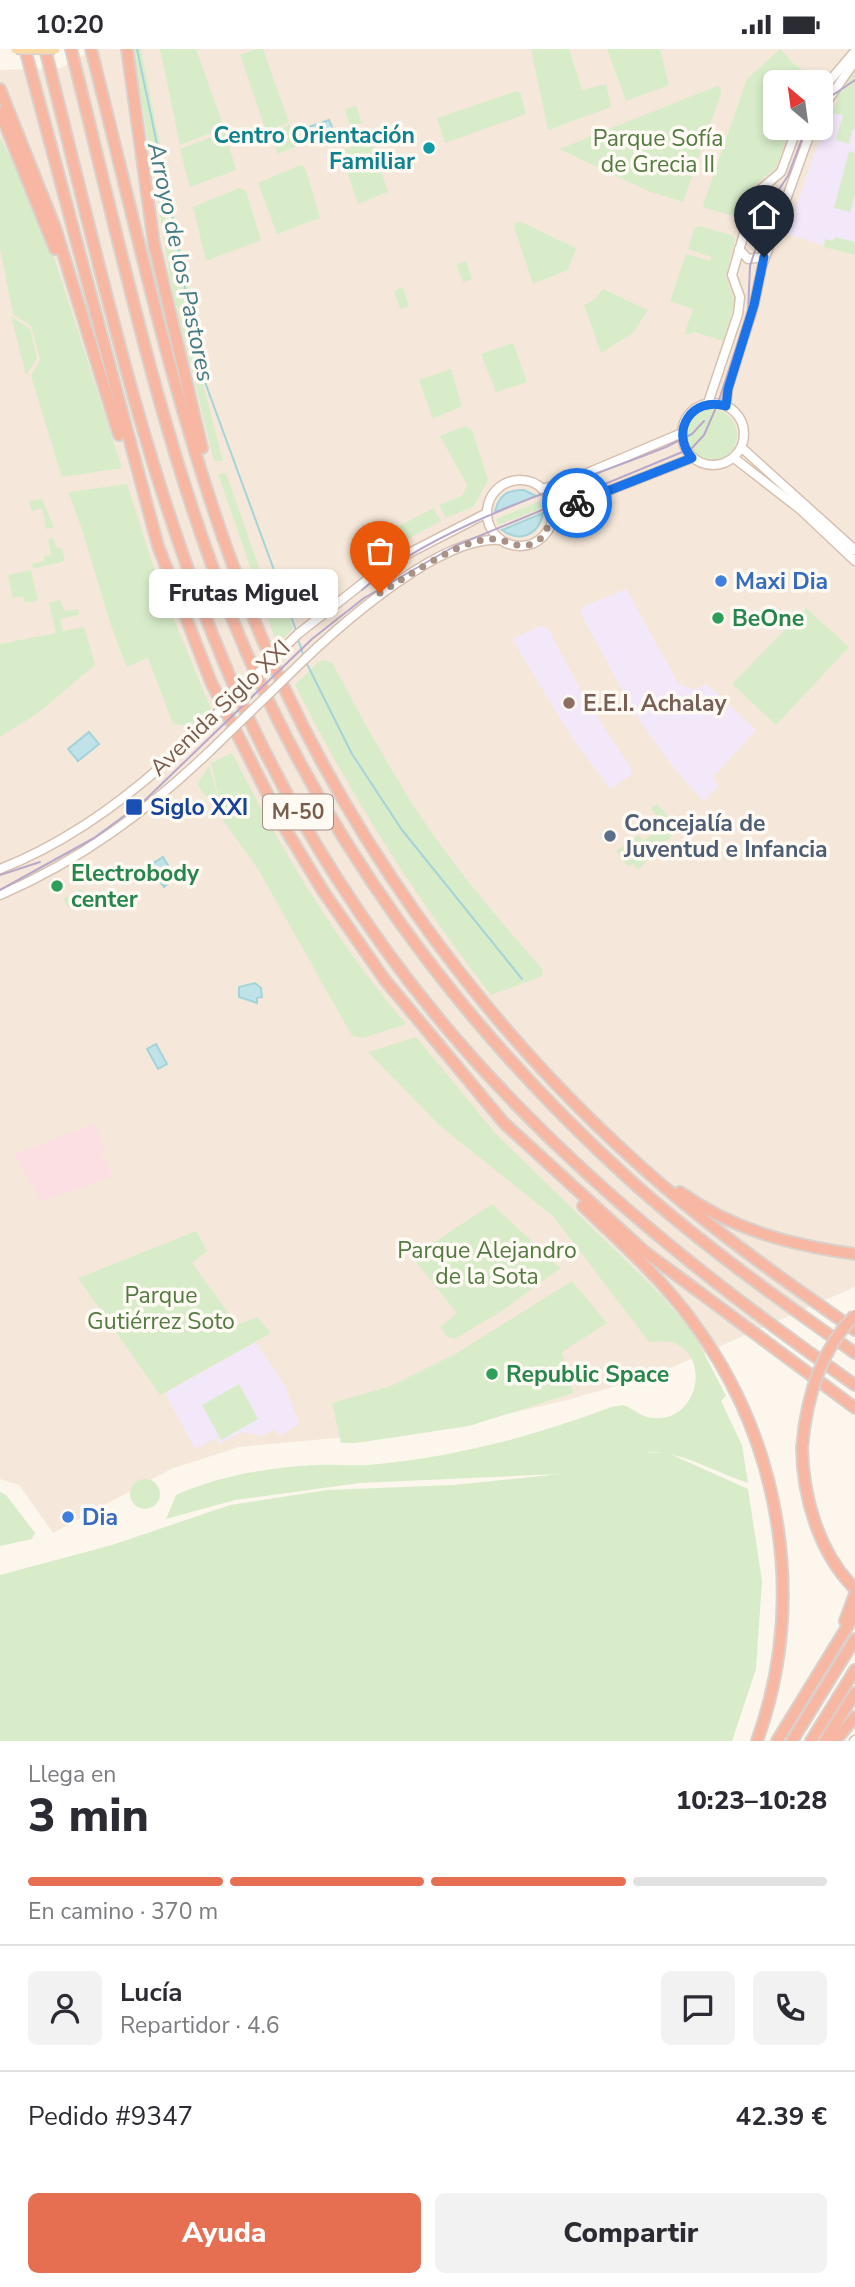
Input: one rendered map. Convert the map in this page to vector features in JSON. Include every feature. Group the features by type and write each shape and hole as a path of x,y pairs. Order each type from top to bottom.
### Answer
{"highway":[{"path":"25,49 146,506"},
{"name":"M-50","path":"45,49 129,379 174,529 212,635 243,708 299,813 398,965 504,1093 566,1155 658,1237 723,1290 855,1385"},
{"name":"M-50","path":"71,49 138,314 199,524 233,619 256,672 323,804 409,937 475,1021 522,1073 633,1182 741,1269 855,1353"},
{"path":"90,49 192,439 250,608 274,666 333,783 421,922 536,1061 635,1159 685,1204 752,1257 855,1330"},
{"path":"127,49 142,170 160,276 200,444 242,573 250,608"},
{"path":"0,89 55,227 121,442"},
{"path":"0,112 51,239 107,411 146,506 172,585 211,682 283,825 323,891 385,980 504,1123 559,1184 667,1290 717,1357 751,1425 776,1506 783,1577 778,1655 757,1741"},
{"path":"504,1123 644,1251 855,1408"},
{"path":"635,1159 690,1199 758,1234 799,1246 855,1254"},
{"path":"855,1315 832,1345 818,1372 807,1405 802,1448 808,1501 823,1541 838,1568 855,1588"},
{"path":"820,1670 848,1616 855,1594"},
{"path":"777,1741 855,1614"},
{"path":"792,1741 855,1639"},
{"path":"811,1741 855,1670"},
{"path":"825,1741 855,1693"},
{"path":"835,1741 855,1717"}],"main road":[{"path":"16,49 55,49"}],"street":[{"path":"833,77 855,51"},
{"path":"833,93 855,61"},
{"path":"708,403 726,406 742,422 745,430 742,447 734,459 713,466 692,458 684,446 682,433 690,414 708,403 738,314 740,297 732,275 739,249 764,184 781,172 793,140"},
{"path":"726,406 728,389 754,305 764,257 807,140"},
{"path":"752,211 768,209 777,220"},
{"path":"739,249 748,260 764,257"},
{"path":"542,489 566,482 682,433"},
{"path":"742,447 855,550"},
{"path":"553,516 550,500 542,489 529,481 507,483 491,498 487,513 492,531 500,540 516,546 533,543 547,532 553,516 559,510 692,458"},
{"path":"734,459 801,510 855,561"},
{"name":"Avenida Siglo XXI","path":"0,869 55,844 102,814 201,729 298,634 386,565 487,513"},
{"name":"Avenida Siglo XXI","path":"0,895 59,868 115,833 179,781 365,605 399,582 460,549 489,539 500,540"}],"shaded area":[{"path":"94,49 855,49 855,1287 652,1376 567,1400 446,1428 239,1447 171,1469 53,1533 19,1485 0,1479 0,70 61,68"},
{"path":"840,99 855,103 855,255 787,234 820,140 833,140 833,114"},
{"path":"626,589 678,683 693,690 707,684 756,730 713,777 719,786 703,801 673,767 635,714 580,612 585,606"},
{"name":"E.E.I. Achalay","path":"541,626 549,630 584,697 631,768 631,775 610,789 572,738 512,639"},
{"path":"93,1124 106,1148 101,1152 113,1176 42,1202 14,1155"},
{"path":"255,1342 285,1386 299,1424 279,1436 275,1429 262,1436 241,1432 220,1444 216,1438 195,1449 165,1393"}],"green space":[{"path":"133,49 141,49 191,301 184,310 223,461 214,461 171,284"},
{"path":"160,49 196,49 224,128 180,145"},
{"path":"263,49 289,123 266,131 240,55"},
{"path":"531,49 569,49 582,90 606,84 611,107 548,130"},
{"path":"607,49 660,49 669,85 626,101"},
{"path":"780,49 803,70 763,70 763,140 786,140 776,168 755,185 741,218 705,208 703,205 747,79"},
{"path":"855,70 855,130 852,130 849,144 836,140 843,115 833,113 839,99 836,98"},
{"name":"Parque Sofía de Grecia II","path":"717,86 721,87 721,93 683,202 648,191 559,149"},
{"path":"517,91 521,94 526,114 445,143 437,118"},
{"path":"356,106 362,123 350,127 345,109"},
{"path":"290,125 296,146 278,154 271,132"},
{"path":"225,132 236,170 190,187 180,149"},
{"path":"0,137 41,217 122,468 62,477 31,376 40,360 31,326 13,314 0,248"},
{"path":"371,142 388,192 358,204 340,151"},
{"path":"849,151 855,153 855,195 850,212 834,208"},
{"path":"300,165 305,167 320,218 277,234 258,183"},
{"path":"239,188 246,191 261,240 206,261 193,207"},
{"path":"521,222 576,248 568,270 533,284 514,227 515,223"},
{"path":"699,226 731,235 735,239 726,277 734,300 723,341 695,332 684,335 693,309 670,301 686,254 710,261 711,257 688,249 694,229"},
{"path":"835,237 855,242 855,255 824,247 825,239 833,241"},
{"path":"466,261 472,279 463,282 456,264"},
{"path":"403,287 409,306 400,309 394,291"},
{"path":"603,289 648,310 632,334 601,353 584,305 595,299"},
{"path":"11,316 30,329 37,358 26,375"},
{"path":"513,343 527,382 496,392 481,354"},
{"path":"451,369 462,406 433,419 419,380"},
{"path":"711,409 721,411 729,417 735,425 735,445 729,453 721,459 711,461 701,459 693,453 687,445 685,435 687,425 693,417 701,411"},
{"path":"465,426 472,430 488,480 474,506 446,518 439,505 463,495 467,485 440,436"},
{"path":"226,473 263,579 286,606 293,629 277,644 218,474"},
{"path":"127,484 159,584 211,709 193,726 173,724 148,658 127,667 68,492"},
{"path":"42,499 54,528 46,529 42,509 32,511 29,501"},
{"path":"540,501 542,508 498,525 496,519"},
{"path":"433,508 441,521 396,545 388,532"},
{"path":"53,538 56,547 62,549 65,561 33,569 32,564 44,561 44,556 51,555 48,539"},
{"path":"31,570 38,600 25,603 23,596 13,598 8,575"},
{"path":"60,600 65,611 78,609 79,615 60,619 63,631 84,627 95,665 38,713 0,737 0,644 56,633 49,603"},
{"path":"806,608 849,647 776,725 732,684"},
{"path":"325,660 332,663 423,820 466,878 543,970 542,976 491,995 436,921 362,806 295,685 318,662"},
{"path":"232,753 311,893 356,960 406,1024 363,1038 352,1036 258,869 197,784 209,766 221,807 211,763"},
{"path":"657,804 677,826 676,831 638,870 633,864 628,867 616,851 639,835 643,841 663,826 651,808"},
{"path":"81,889 86,899 68,908 63,899"},
{"path":"416,1037 496,1134 661,1295 694,1334 726,1396 721,1401 742,1445 748,1483 672,1455 748,1489 762,1581 756,1669 732,1741 0,1741 0,1575 112,1545 230,1505 327,1490 454,1485 560,1474 360,1483 235,1500 166,1519 176,1495 227,1478 297,1466 368,1465 430,1457 522,1437 623,1405 648,1417 668,1417 680,1410 689,1400 696,1373 692,1360 684,1349 671,1342 649,1342 553,1216 440,1126 368,1052"},
{"name":"Parque Alejandro de la Sota","path":"492,1204 560,1268 502,1311 454,1339 447,1337 440,1327 457,1313 412,1257"},
{"name":"Parque Gutiérrez Soto","path":"196,1231 207,1251 192,1263 237,1325 257,1317 271,1333 160,1395 78,1278"},
{"name":"Republic Space","path":"572,1281 607,1323 562,1352 573,1393 469,1426 341,1443 332,1403 391,1386 457,1353"},
{"path":"239,1384 258,1419 221,1440 202,1405"},
{"path":"145,1479 151,1480 159,1488 159,1500 151,1508 145,1509 139,1508 131,1500 130,1494 131,1488 139,1480"},
{"path":"0,1492 6,1495 35,1533 32,1539 0,1546"}],"water":[{"path":"329,120 334,132 309,139 306,128"},
{"path":"524,490 536,496 495,512 505,495"},
{"path":"543,513 537,527 528,535 515,536 502,530"},
{"path":"89,732 99,744 78,761 68,749"},
{"path":"163,857 175,877 164,887 149,866"},
{"path":"255,983 261,988 262,997 257,998 257,1003 239,997 239,987"},
{"path":"156,1044 167,1064 158,1069 147,1049"}],"waterway":[{"name":"Arroyo de los Pastores","path":"137,49 175,230 198,363 296,630"},
{"name":"Arroyo de los Pastores","path":"298,639 304,657"},
{"name":"Arroyo de los Pastores","path":"306,662 352,754 402,830 522,979"}],"tram line":[{"path":"833,95 855,80"},
{"path":"0,890 94,838 143,802 312,639 364,598 455,546 692,448 704,435 718,403 748,312 750,266 771,201 788,176 802,140"},
{"path":"362,590 391,567 465,526 666,447 692,434 704,421"},
{"path":"0,875 40,862"}],"way so far":[{"path":"380,593 447,555 489,539 516,546 533,543 547,532 553,516 559,510 577,503"}],"place":[{"name":"Centro Orientación Familiar","path":"429,148"},
{"name":"Maxi Dia","path":"721,581"},
{"name":"Frutas Miguel","path":"380,593"},
{"name":"BeOne","path":"718,618"},
{"name":"E.E.I. Achalay","path":"569,703"},
{"name":"Siglo XXI","path":"134,807"},
{"name":"Concejalía de Juventud e Infancia","path":"610,836"},
{"name":"Electrobody center","path":"57,886"},
{"name":"Republic Space","path":"492,1374"},
{"name":"Dia","path":"68,1517"}],"route":[{"path":"577,503 692,458 682,439 683,426 690,414 702,405 718,403 726,406 728,389 754,305 764,257"}]}
